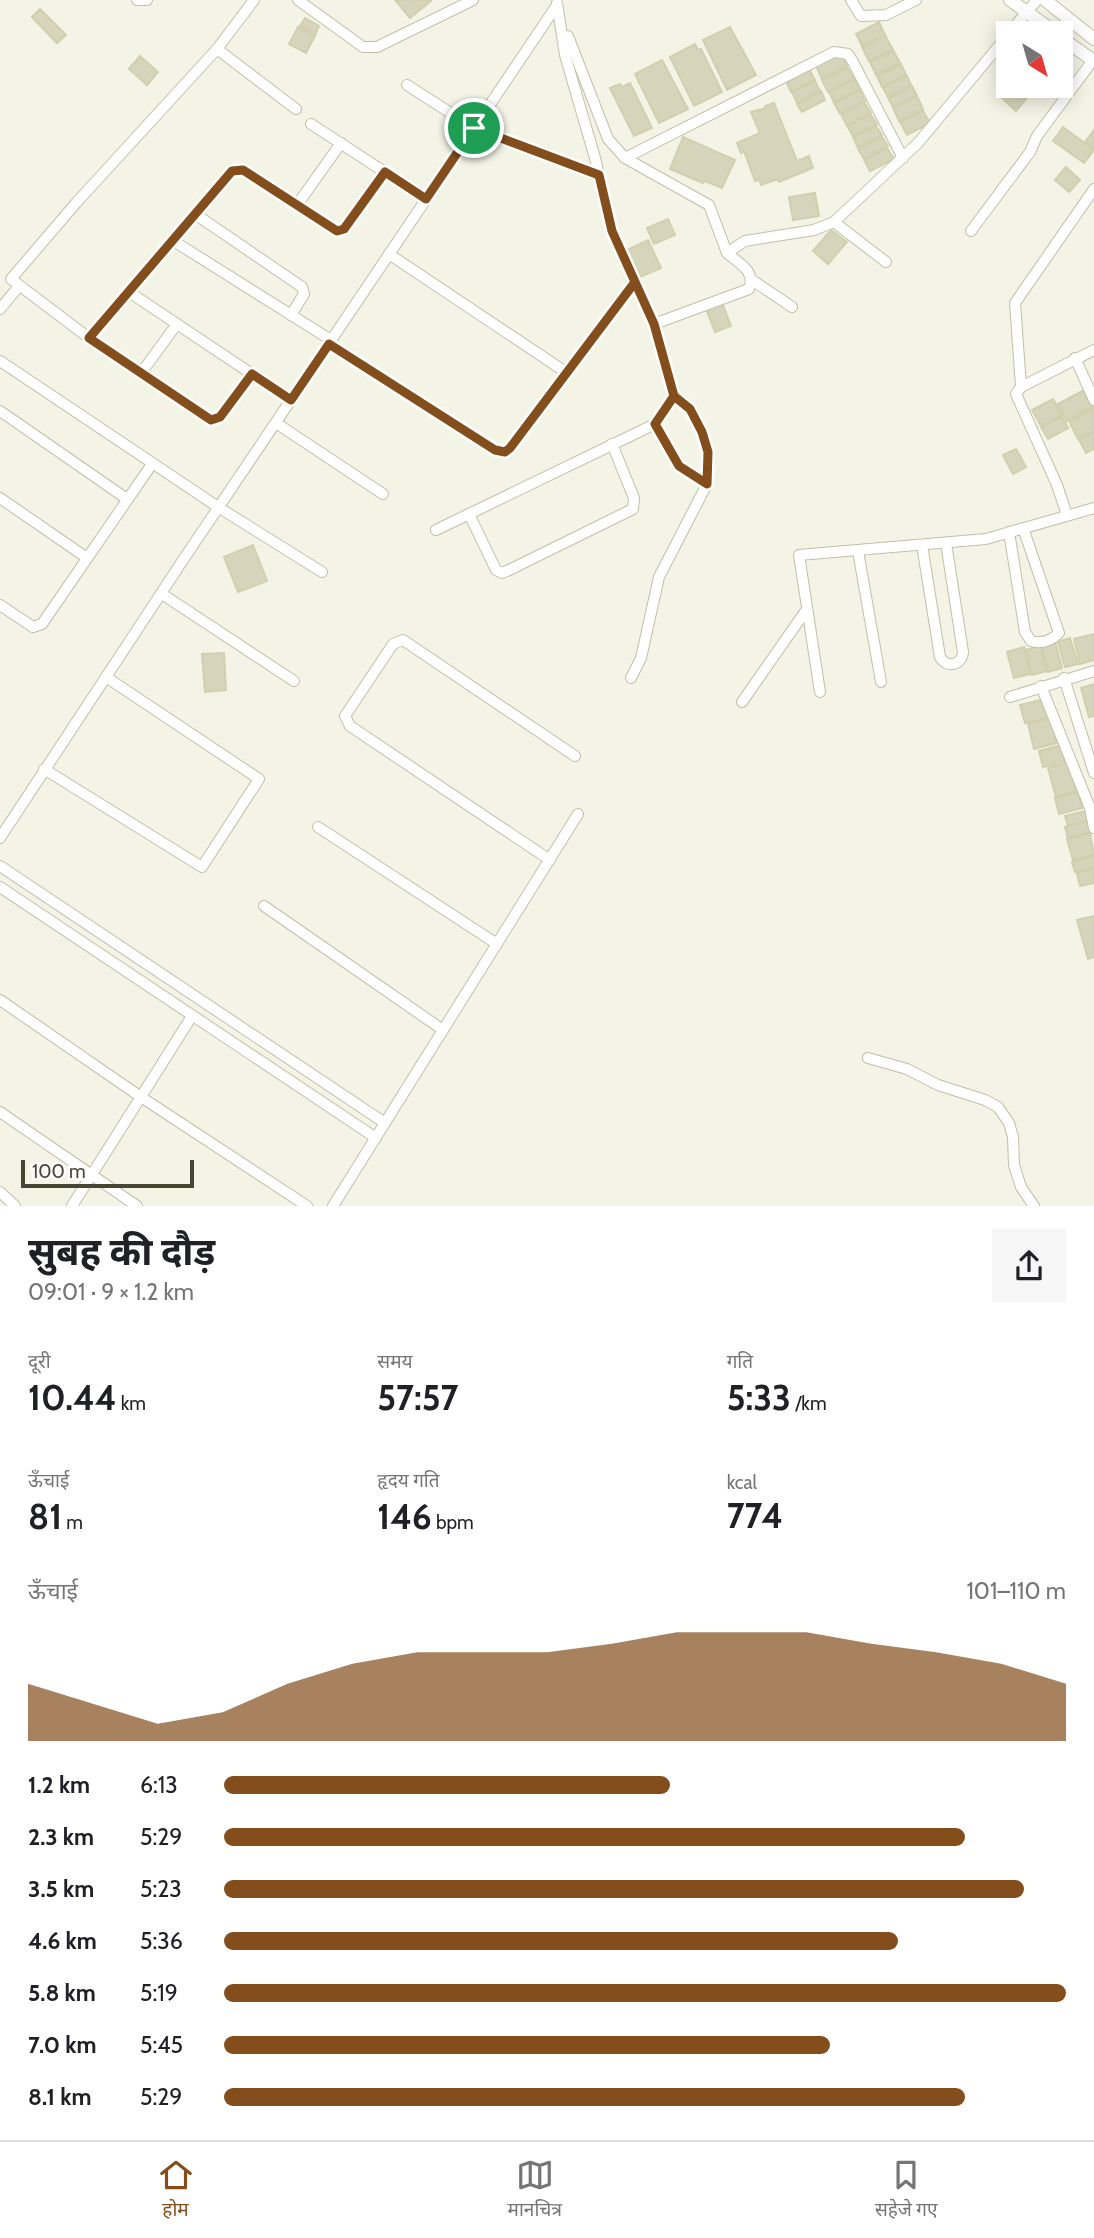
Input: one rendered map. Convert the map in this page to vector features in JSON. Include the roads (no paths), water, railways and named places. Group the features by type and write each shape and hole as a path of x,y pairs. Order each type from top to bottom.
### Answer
{"street":[{"path":"137,0 147,0"},
{"path":"252,374 220,417 211,420 89,338 11,279 217,49 254,0"},
{"path":"298,0 363,47 369,48 377,47 473,0"},
{"path":"850,0 862,16 886,15 916,0"},
{"path":"1010,0 1039,21"},
{"path":"1020,21 1037,0"},
{"path":"1045,0 1094,39"},
{"path":"0,838 218,507 557,2"},
{"path":"557,2 565,55 612,231 654,324 674,396 690,409 702,432 708,452 707,484 659,578 641,658 631,678"},
{"path":"568,36 608,139 625,159 709,205 727,253 751,273 749,289 654,324"},
{"path":"971,231 1094,60 1073,46"},
{"path":"217,49 296,109"},
{"path":"727,253 746,241 814,230 834,222 918,143 996,50"},
{"path":"625,159 834,52 848,54 903,158"},
{"path":"407,85 474,128 599,175"},
{"path":"311,124 426,199"},
{"path":"297,205 341,143"},
{"path":"89,338 232,171 243,170 337,231 344,229 385,172"},
{"path":"1021,387 1015,303 1094,189"},
{"path":"195,214 302,287 304,293 291,315"},
{"path":"834,222 886,262"},
{"path":"172,240 500,452 510,448 635,282"},
{"path":"389,254 567,373"},
{"path":"752,280 792,307"},
{"path":"0,309 19,286"},
{"path":"129,292 291,400"},
{"path":"141,373 177,324"},
{"path":"1067,515 1057,485 1016,394 1021,387 1094,350"},
{"path":"1075,358 1094,400"},
{"path":"0,361 152,464 322,572"},
{"path":"436,530 655,424 674,396"},
{"path":"0,411 127,499"},
{"path":"276,423 383,494"},
{"path":"655,424 679,466 707,484"},
{"path":"469,514 496,570 502,573 507,571 633,509 634,498 612,444"},
{"path":"0,605 28,624 38,627 152,464"},
{"path":"0,498 87,558"},
{"path":"820,692 799,555 986,539 1067,515 1093,512"},
{"path":"1009,533 1024,632 1031,641 1045,642 1054,639 1059,633 1023,528"},
{"path":"922,545 940,657 950,665 958,663 963,652 946,543"},
{"path":"858,551 881,682"},
{"path":"162,594 294,681"},
{"path":"742,702 807,609"},
{"path":"550,860 350,726 345,716 393,643 403,640 575,755"},
{"path":"1010,697 1064,678 1094,671"},
{"path":"44,769 202,866 259,779 106,677"},
{"path":"1064,678 1094,773"},
{"path":"1041,686 1090,808 1094,828"},
{"path":"333,1206 579,814"},
{"path":"318,827 496,944"},
{"path":"0,866 385,1123"},
{"path":"0,887 376,1138"},
{"path":"264,906 443,1030"},
{"path":"0,1000 307,1206"},
{"path":"72,1206 192,1016"},
{"path":"868,1058 907,1069 938,1085 998,1107 1009,1123 1013,1137 1014,1165 1021,1187 1034,1206"},
{"path":"0,1112 137,1206"},
{"path":"0,1192 15,1206"}]}
